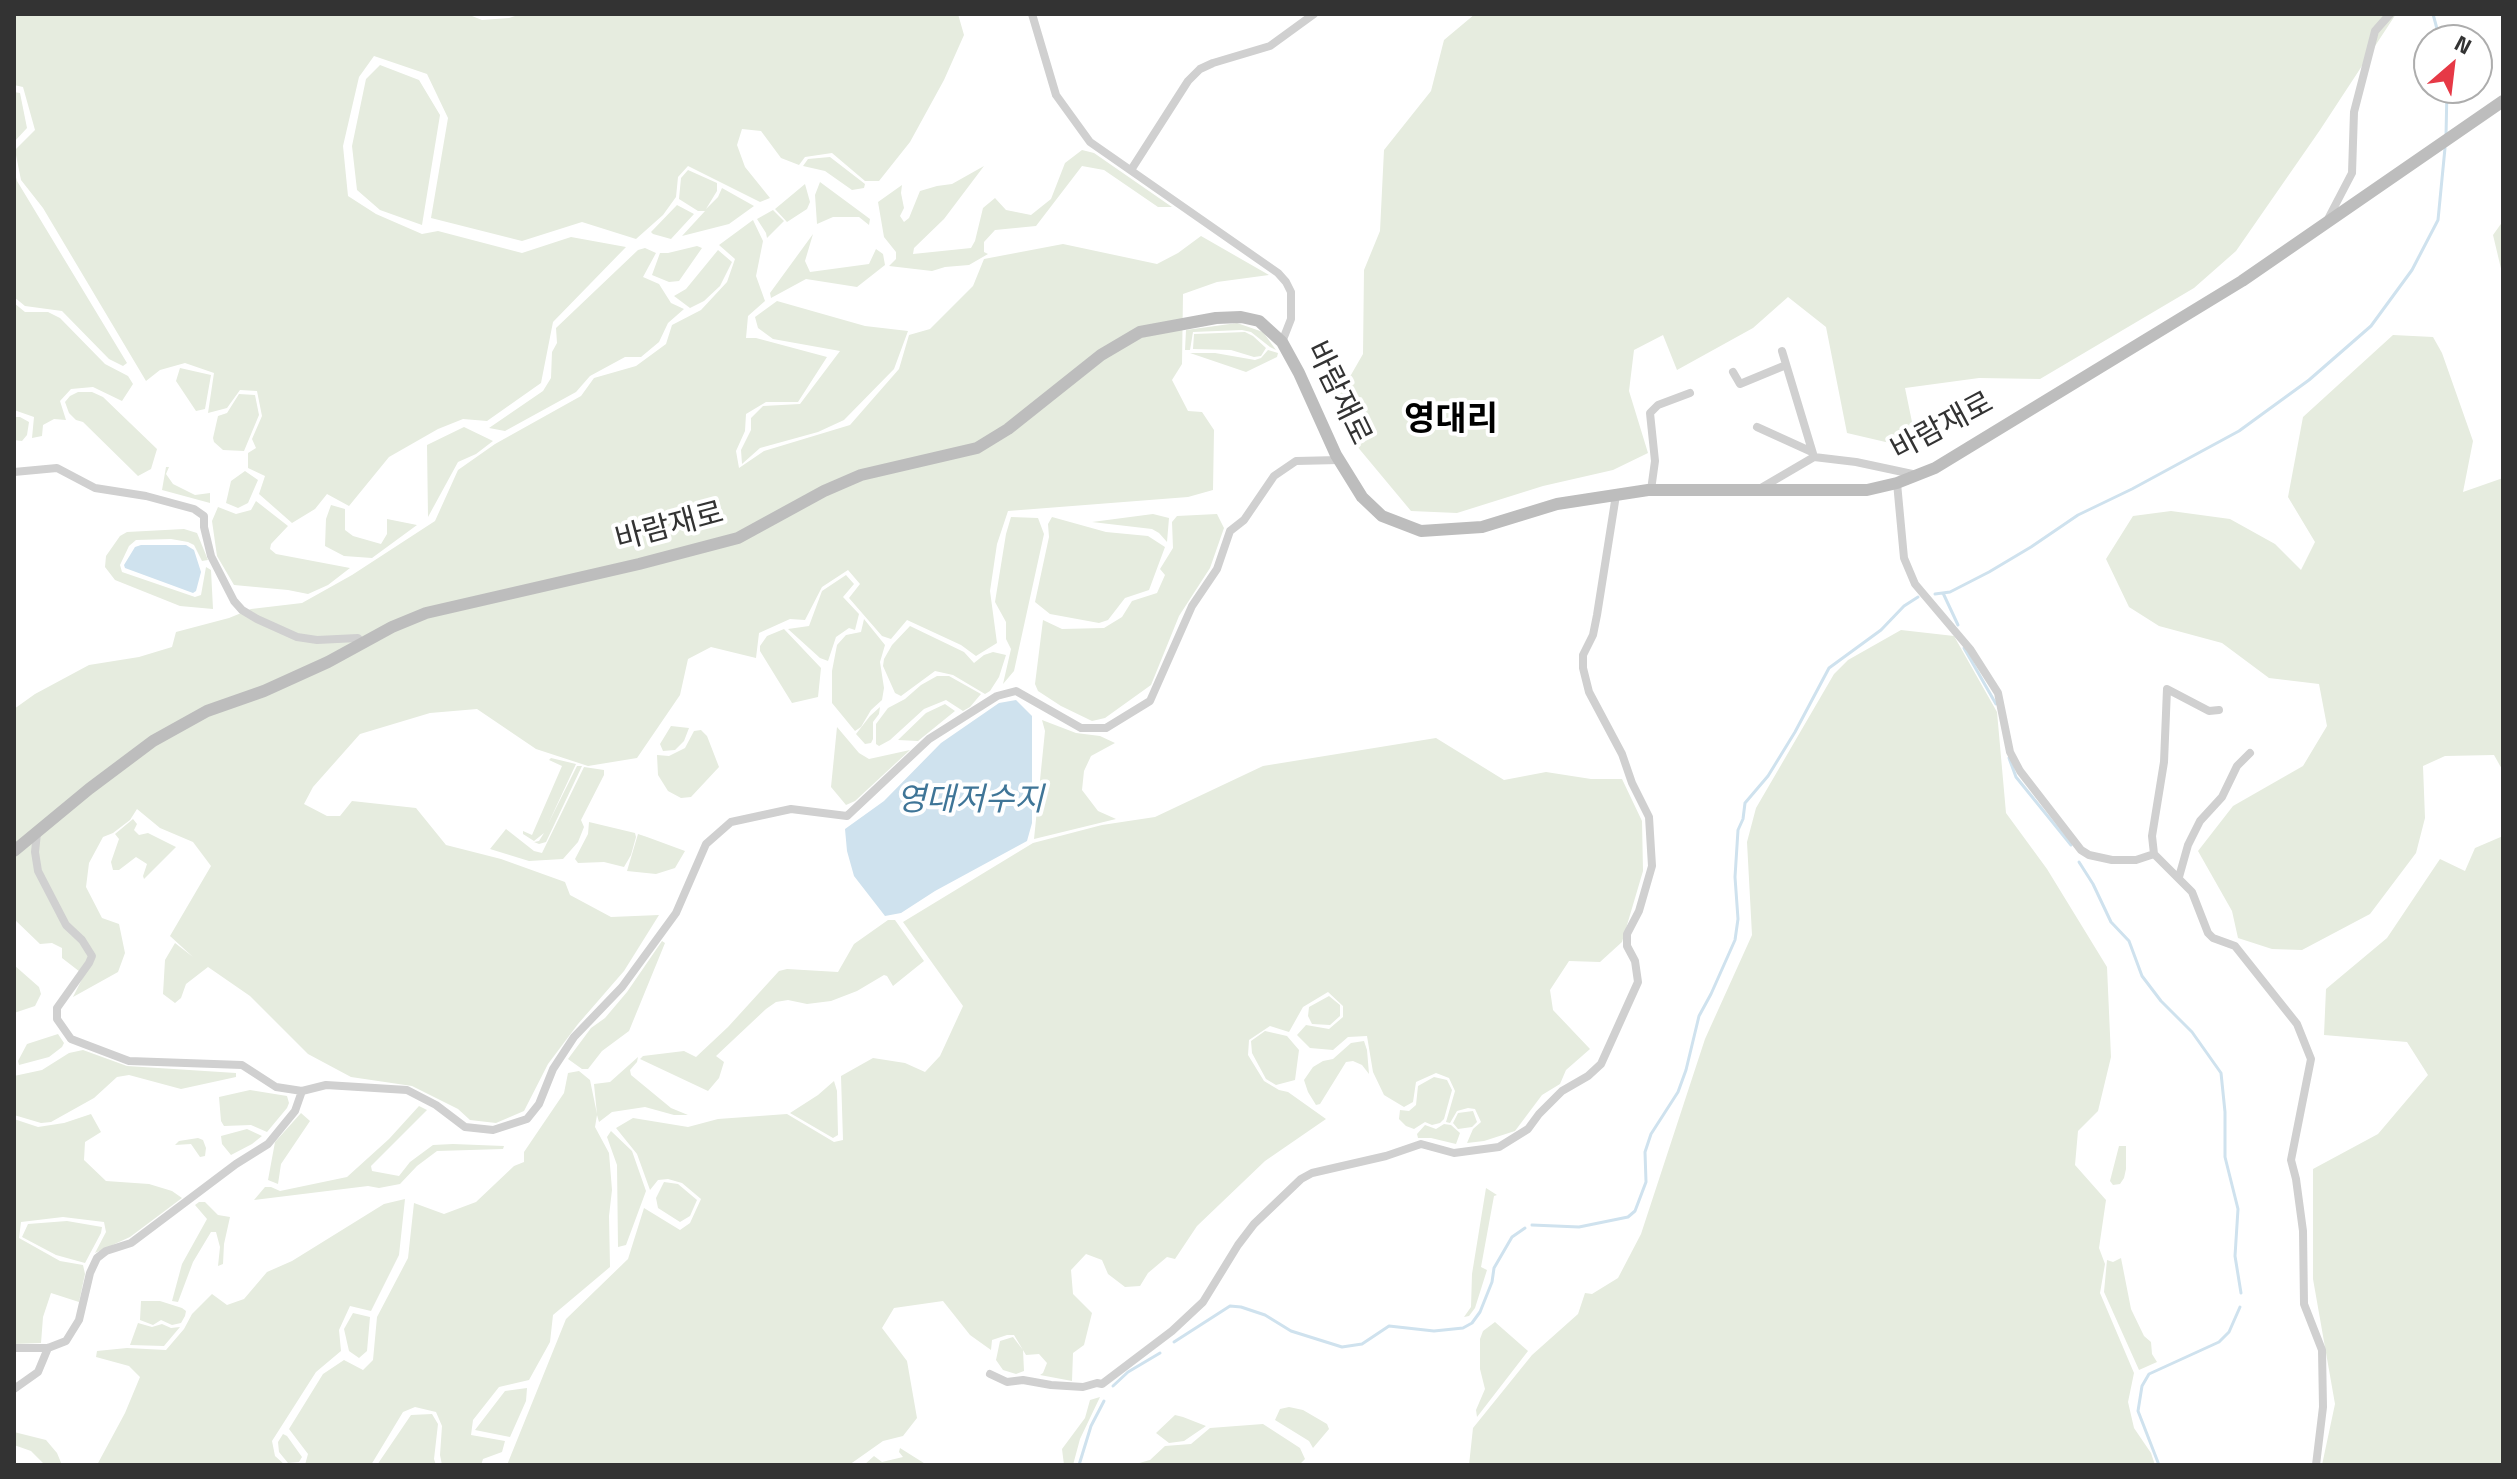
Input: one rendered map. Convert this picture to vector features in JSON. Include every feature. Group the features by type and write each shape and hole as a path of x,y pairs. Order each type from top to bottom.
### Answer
{"street":[{"path":"1032,14 1056,95 1090,142 1278,273 1291,292 1291,319 1282,342"},
{"path":"1131,170 1188,81 1200,69 1270,46 1314,14"},
{"path":"2327,221 2352,173 2354,112 2361,79 2375,31 2390,14"},
{"name":"바람재로","path":"14,851 20,842 153,741 207,711 264,691 426,613 738,538 824,491 861,475 977,448 1008,429 1101,355 1140,332 1216,318 1241,317 1259,321 1282,342 1339,460 1362,497 1382,516 1421,531 1482,527 1557,504 1651,490 1867,490 1897,483 1935,468 2242,281 2503,101"},
{"path":"1782,351 1813,454"},
{"path":"1733,372 1740,384 1786,365"},
{"path":"1651,490 1655,461 1650,413 1658,405 1690,393"},
{"path":"1757,427 1813,454 1918,475"},
{"path":"1758,490 1813,454"},
{"path":"37,832 35,852 38,871 66,925 82,940 92,956 57,1008 57,1019 71,1039 129,1061 242,1065 276,1087 302,1091 326,1085 407,1090 436,1105 465,1127 493,1130 527,1119 539,1104 553,1069 574,1037 622,987 676,913 706,844 731,822 791,809 847,816 929,739 997,696 1007,693 1016,691 1081,728 1106,728 1150,701 1192,606 1217,569 1230,531 1244,520 1274,476 1296,461 1339,460"},
{"path":"14,472 57,468 95,488 146,496 194,509 204,516 211,556 234,601 242,610 297,637 317,640 358,638 362,643"},
{"path":"1897,483 1904,558 1915,584 1970,649 1998,693 2010,752 2020,771 2081,850 2089,855 2112,860 2136,860 2154,854"},
{"path":"990,1374 1007,1382 1023,1380 1083,1387 1102,1384 1172,1331 1203,1302 1254,1224 1301,1179 1312,1173 1386,1156 1421,1144 1454,1153 1499,1147 1528,1129 1555,1097 1601,1064 1638,982 1635,961 1627,946 1627,934 1639,911 1652,866 1649,817 1622,754 1589,692 1583,668 1583,655 1596,621 1616,495"},
{"path":"2219,710 2209,711 2167,689 2164,762 2152,836 2154,854 2192,892 2208,933 2235,946 2297,1024 2311,1059 2291,1160 2303,1231 2304,1304 2322,1350 2323,1407 2316,1465"},
{"path":"2179,877 2188,845 2200,821 2222,797 2237,766 2250,753"},
{"path":"14,1348 48,1348 66,1341 79,1320 90,1273 97,1258 106,1251 131,1243 236,1164 268,1144 295,1111 302,1091"},
{"path":"14,1389 38,1372 48,1348"}],"shaded area":[{"path":"14,14 467,14 482,20 521,14 958,14 964,35 944,80 910,142 879,181 865,181 832,153 805,157 799,165 781,158 761,131 742,129 737,145 745,167 770,198 760,202 688,166 678,177 676,197 663,215 636,239 582,222 522,241 431,218 448,118 427,74 374,56 359,77 343,146 348,196 376,214 422,234 438,231 522,253 571,237 626,247 553,322 541,383 487,421 463,419 438,429 389,457 349,506 327,494 315,509 292,523 259,494 265,476 248,468 248,453 256,448 252,439 262,416 257,391 240,390 227,408 208,413 214,373 185,363 160,370 146,381 43,208 21,180 15,150 35,130 23,87 14,85"},
{"path":"1475,14 2396,14 2236,251 2194,288 2040,379 1979,378 1905,388 1912,422 1907,447 1847,433 1826,327 1788,297 1753,328 1677,370 1663,335 1634,350 1629,391 1648,453 1613,470 1543,486 1457,513 1411,511 1356,445 1340,394 1363,354 1364,270 1380,231 1384,150 1431,91 1444,40"},
{"path":"380,65 419,80 440,115 422,225 380,210 357,190 352,146 366,79"},
{"path":"14,92 20,93 27,128 14,142"},
{"path":"1082,150 1094,153 1172,207 1158,207 1104,170 1082,166 1036,226 995,230 984,242 984,252 988,254 969,265 932,271 889,266 896,259 896,252 884,237 878,202 902,185 904,208 900,216 904,222 909,218 920,191 952,184 984,166 944,219 914,248 913,254 971,248 983,208 995,198 1006,210 1031,215 1051,199 1065,163"},
{"path":"830,157 865,184 864,188 852,190 825,171 803,166 808,159"},
{"path":"14,170 17,181 127,363 123,366 109,359 62,311 25,306 14,297"},
{"path":"688,170 717,183 717,191 706,209 722,188 754,206 729,224 682,236 705,211 698,211 679,199 681,178"},
{"path":"820,182 870,219 869,225 859,217 833,217 817,224 815,195"},
{"path":"805,184 810,202 807,209 787,222 775,209"},
{"path":"677,205 694,214 671,239 653,234 651,232"},
{"path":"773,210 784,221 767,238 757,219"},
{"path":"753,220 763,241 756,276 765,301 748,316 746,338 827,357 798,402 766,402 746,414 745,431 736,451 739,468 764,451 850,425 899,369 909,335 930,329 973,286 984,259 1063,244 1157,264 1201,236 1269,275 1217,282 1183,294 1182,364 1172,380 1188,411 1202,412 1214,430 1213,490 1188,497 1008,511 997,544 990,591 997,643 976,656 961,645 907,620 891,639 882,636 849,598 860,584 848,570 822,587 805,620 790,619 759,633 756,658 711,647 688,659 680,695 637,758 588,766 536,749 477,709 430,713 360,734 313,787 304,804 327,816 340,816 352,801 416,808 446,845 501,859 565,882 570,895 611,917 659,915 624,971 548,1064 524,1111 496,1123 470,1120 458,1109 412,1086 351,1077 308,1054 250,996 195,958 208,967 186,984 181,998 175,1003 163,994 165,960 175,943 193,957 170,936 211,866 193,842 160,828 137,809 130,820 103,837 89,863 86,887 102,918 119,924 125,953 118,972 73,997 84,975 62,958 62,948 52,943 40,944 14,919 14,709 89,665 139,657 172,647 176,632 251,609 302,603 352,575 435,521 458,470 495,444 581,396 594,378 636,366 666,344 672,325 701,310 727,282 735,259 719,245"},
{"path":"2503,221 2503,277 2493,235"},
{"path":"813,234 805,261 810,272 869,264 876,249 883,254 885,265 857,287 806,279 771,298 770,293"},
{"path":"697,246 702,248 679,281 669,282 652,275 660,253"},
{"path":"645,248 656,253 643,277 659,284 671,303 684,309 668,323 659,342 641,357 625,357 590,376 576,392 505,431 489,428 543,391 551,378 552,352 557,343 556,328 638,250"},
{"path":"718,250 732,262 720,286 704,301 690,308 674,296 686,289"},
{"path":"777,301 865,326 908,331 894,369 844,420 818,432 760,448 742,464 741,450 751,430 751,418 763,406 800,404 840,351 773,339 758,328 755,317"},
{"path":"14,303 25,312 48,312 60,318 105,364 128,376 133,384 122,401 93,387 71,389 60,401 66,420 54,419 43,425 42,436 32,438 34,417 14,410"},
{"path":"1237,323 1263,332 1276,350 1251,332 1242,330 1193,332 1190,350 1185,350 1186,330"},
{"path":"1245,332 1266,348 1261,356 1231,350 1193,349 1194,334"},
{"path":"2393,335 2433,337 2442,353 2473,441 2463,492 2503,478 2503,771 2494,755 2445,756 2423,766 2425,818 2416,853 2370,914 2302,950 2272,949 2238,938 2232,911 2198,851 2233,806 2303,766 2327,726 2319,684 2269,678 2222,643 2159,626 2129,607 2106,559 2133,516 2171,511 2230,519 2275,544 2301,570 2315,542 2288,497 2303,417"},
{"path":"1268,350 1278,353 1277,357 1246,372 1190,353 1215,353 1255,360"},
{"path":"180,368 211,375 205,409 196,411 176,381"},
{"path":"78,392 92,392 103,397 157,449 151,469 138,476 83,422 69,413 65,402"},
{"path":"239,394 255,395 259,415 244,451 223,450 213,438 218,416 227,413"},
{"path":"14,417 29,422 27,435 22,441 14,440"},
{"path":"464,427 493,441 476,454 458,462 428,517 427,445"},
{"path":"166,467 169,467 166,474 173,484 195,495 210,493 210,503 162,490"},
{"path":"245,471 258,480 248,503 238,508 226,503 231,481"},
{"path":"256,501 288,526 271,544 270,549 276,554 350,568 328,585 308,594 234,585 217,556 212,521 218,507 236,514 251,510"},
{"path":"331,505 345,509 345,530 353,536 381,544 387,534 387,519 417,525 372,558 344,556 325,546 326,519"},
{"path":"1153,514 1169,518 1167,542 1152,529 1092,522"},
{"path":"1217,514 1224,528 1210,568 1179,616 1151,685 1105,718 1092,721 1038,691 1035,684 1043,620 1062,629 1104,628 1122,617 1132,601 1157,593 1165,575 1160,569 1173,548 1172,522 1177,516"},
{"path":"1011,517 1038,518 1044,534 1014,671 1003,684 1011,649 1006,639 1006,622 995,602"},
{"path":"1052,517 1106,532 1148,536 1165,547 1149,590 1125,598 1108,620 1099,623 1050,614 1035,602 1049,537 1048,524"},
{"path":"184,529 197,533 208,560 202,561 194,545 188,542 136,540 129,546 120,565 122,572 195,597 201,595 206,567 211,570 213,609 180,606 115,580 105,567 106,556 120,536 127,532"},
{"path":"846,575 854,584 843,597 859,614 855,630 849,628 836,637 828,661 820,658 788,629 809,626 822,591"},
{"path":"864,619 885,645 880,662 884,688 882,700 855,731 832,703 832,671 837,645 846,635 861,632"},
{"path":"910,626 964,652 974,663 993,652 1006,655 999,677 990,691 985,694 953,675 935,671 901,696 895,693 883,666 884,659"},
{"path":"784,629 821,668 818,697 792,703 760,651 767,636"},
{"path":"1901,630 1954,636 1997,712 2006,813 2047,869 2107,967 2111,1057 2098,1111 2078,1131 2075,1165 2106,1200 2099,1248 2105,1264 2100,1293 2134,1373 2128,1402 2134,1428 2151,1453 2155,1465 1469,1465 1473,1428 1532,1355 1578,1314 1585,1293 1592,1294 1618,1278 1641,1234 1705,1039 1752,935 1747,842 1756,808 1834,674 1848,660"},
{"path":"937,676 949,676 981,694 963,711 946,700 924,709 890,740 879,746 876,744 876,724 888,708"},
{"path":"945,704 955,711 918,741 898,740 926,713"},
{"path":"880,707 873,722 873,739 865,744 856,734"},
{"path":"1042,720 1115,743 1091,756 1084,771 1082,790 1098,811 1116,819 1034,839 1045,731"},
{"path":"671,726 689,728 684,741 675,750 663,751 660,744"},
{"path":"837,727 859,753 869,759 910,750 855,801 846,805 831,787"},
{"path":"701,730 707,736 719,767 691,797 681,798 668,791 658,775 657,755 669,756 685,748 694,731"},
{"path":"1436,738 1504,780 1546,772 1591,779 1622,779 1642,821 1643,871 1622,942 1600,962 1569,961 1550,990 1553,1010 1590,1049 1566,1070 1560,1084 1542,1095 1515,1131 1467,1143 1473,1129 1481,1122 1475,1109 1468,1108 1457,1111 1450,1123 1446,1122 1455,1091 1449,1078 1436,1073 1416,1082 1413,1102 1404,1107 1384,1095 1373,1072 1367,1036 1348,1037 1333,1050 1310,1048 1297,1035 1306,1025 1329,1029 1343,1017 1343,1006 1328,992 1303,1007 1289,1032 1270,1026 1249,1040 1248,1055 1264,1081 1288,1092 1326,1119 1265,1161 1197,1226 1175,1259 1167,1257 1148,1273 1140,1286 1125,1287 1108,1274 1102,1260 1086,1254 1071,1270 1073,1294 1092,1313 1084,1345 1073,1353 1072,1381 1040,1375 1047,1363 1039,1354 1026,1355 1014,1335 992,1340 991,1350 970,1335 943,1301 894,1308 882,1328 907,1361 917,1418 903,1436 883,1441 849,1465 507,1465 566,1319 628,1259 644,1208 680,1230 690,1223 701,1199 682,1183 668,1179 658,1180 650,1190 637,1154 616,1128 633,1118 688,1127 718,1119 787,1114 834,1142 843,1140 841,1076 873,1058 905,1063 925,1072 940,1056 963,1006 903,922 1033,843 1102,825 1155,817 1263,766"},
{"path":"549,760 576,764 548,824 577,766 582,766 546,842 539,844 534,842 539,841 544,833 534,841 523,831 532,835 562,766"},
{"path":"584,767 604,770 604,775 581,820 584,827 578,842 563,859 529,861 490,849 506,829 534,851 542,853"},
{"path":"133,819 137,824 134,830 139,835 148,833 176,847 144,879 147,864 136,857 119,870 113,870 111,862 119,839 115,834"},
{"path":"589,822 635,833 631,855 624,867 604,862 578,863 575,859 588,834"},
{"path":"638,834 685,851 675,868 656,874 627,871"},
{"path":"2503,836 2503,1465 2322,1465 2335,1404 2313,1279 2313,1169 2378,1134 2428,1075 2407,1042 2324,1035 2326,989 2387,938 2440,859 2465,871 2475,848"},
{"path":"888,920 895,920 924,961 893,986 884,975 857,991 831,1001 807,1004 788,1000 776,1002 716,1056 724,1062 719,1078 708,1091 640,1059 643,1056 684,1051 696,1057 779,971 838,972 854,944"},
{"path":"662,941 665,943 629,1031 602,1051 588,1069 582,1069 568,1059 591,1028 605,1018 627,992"},
{"path":"14,965 39,987 41,994 35,1006 14,1013"},
{"path":"1329,996 1340,1005 1340,1016 1330,1025 1312,1024 1308,1016 1309,1007"},
{"path":"1265,1031 1287,1036 1299,1050 1295,1080 1276,1085 1266,1079 1252,1053 1251,1041"},
{"path":"58,1034 64,1043 62,1047 49,1057 19,1065 27,1044"},
{"path":"1364,1041 1369,1074 1362,1065 1346,1062 1320,1104 1316,1105 1304,1080 1313,1067 1333,1059 1351,1043"},
{"path":"83,1050 127,1066 236,1073 236,1077 181,1089 129,1075 117,1077 94,1098 51,1122 41,1123 14,1115 14,1076 42,1070 69,1053"},
{"path":"638,1057 630,1070 631,1075 671,1108 688,1115 674,1115 645,1107 612,1112 599,1122 597,1115 595,1127 609,1153 612,1190 610,1267 553,1315 550,1342 529,1380 499,1387 473,1420 471,1435 505,1441 502,1452 483,1459 481,1465 442,1465 442,1426 436,1412 415,1407 403,1412 371,1465 305,1465 308,1454 289,1429 323,1374 344,1360 363,1370 373,1360 377,1317 408,1258 414,1203 444,1214 476,1202 514,1166 524,1162 524,1152 564,1093 568,1073 579,1071 590,1080 597,1114 594,1084 610,1082"},
{"path":"1434,1077 1447,1080 1452,1090 1444,1119 1432,1125 1425,1122 1414,1129 1406,1126 1399,1119 1400,1110 1409,1111 1416,1105 1418,1086"},
{"path":"834,1081 838,1135 833,1138 790,1113"},
{"path":"250,1090 287,1096 287,1108 267,1132 251,1125 224,1126 221,1121 219,1097"},
{"path":"419,1106 427,1110 371,1166 372,1171 399,1176 410,1162 433,1145 504,1146 503,1149 437,1151 400,1184 254,1200 265,1187 280,1191 347,1177 389,1139"},
{"path":"1473,1111 1477,1122 1472,1127 1458,1129 1453,1123 1458,1113"},
{"path":"301,1113 310,1121 281,1164 278,1184 268,1180 275,1142"},
{"path":"91,1114 101,1132 85,1142 84,1160 106,1181 149,1184 172,1191 182,1198 130,1237 95,1253 106,1232 104,1222 63,1217 21,1222 19,1238 60,1261 83,1265 85,1274 79,1302 51,1293 43,1317 41,1343 14,1344 14,1119 38,1127"},
{"path":"1444,1124 1451,1125 1460,1133 1456,1144 1418,1138 1417,1134 1425,1125 1436,1129"},
{"path":"247,1129 262,1136 231,1155 222,1144 221,1136"},
{"path":"611,1131 632,1151 646,1191 626,1245 618,1247 617,1165 607,1137"},
{"path":"203,1140 205,1156 200,1157 191,1144 175,1145 179,1141"},
{"path":"2119,1146 2126,1146 2126,1169 2120,1184 2113,1185 2110,1181"},
{"path":"664,1182 678,1184 697,1200 690,1216 680,1222 658,1208 656,1198"},
{"path":"1486,1188 1497,1195 1494,1196 1481,1267 1487,1270 1475,1308 1464,1317 1471,1307 1472,1274"},
{"path":"405,1199 399,1255 371,1311 350,1306 339,1330 341,1351 316,1372 272,1441 275,1456 285,1465 97,1465 140,1377 129,1366 96,1357 97,1351 127,1348 166,1350 192,1314 212,1294 227,1305 244,1299 267,1272 292,1261 384,1204"},
{"path":"205,1202 218,1215 230,1217 223,1264 218,1266 220,1247 216,1232 211,1232 193,1262 178,1302 172,1301 182,1264 207,1219 195,1205"},
{"path":"67,1221 102,1227 85,1263 56,1255 22,1237 28,1224"},
{"path":"2121,1258 2131,1309 2144,1336 2151,1342 2152,1354 2157,1362 2139,1370 2104,1292 2107,1260 2113,1262"},
{"path":"141,1301 160,1301 182,1308 186,1311 185,1316 181,1323 172,1325 161,1320 153,1325 140,1320"},
{"path":"353,1313 370,1317 367,1351 359,1358 349,1351 344,1329"},
{"path":"1495,1322 1528,1351 1477,1417 1476,1410 1485,1389 1480,1369 1480,1339 1483,1331"},
{"path":"138,1323 152,1327 162,1324 171,1328 180,1327 164,1346 130,1345"},
{"path":"1013,1337 1023,1350 1024,1371 1016,1374 1003,1370 996,1360 1000,1341"},
{"path":"527,1388 526,1401 510,1437 475,1430 505,1391"},
{"path":"1100,1397 1080,1439 1073,1465 1064,1465 1062,1449 1085,1418 1090,1400"},
{"path":"1280,1409 1303,1410 1327,1424 1329,1429 1313,1448 1309,1441 1275,1420"},
{"path":"432,1414 438,1424 436,1465 377,1465 411,1415"},
{"path":"1175,1415 1206,1426 1184,1441 1169,1443 1156,1433"},
{"path":"1263,1424 1300,1448 1305,1459 1299,1465 1132,1465 1150,1460 1165,1446 1191,1444 1210,1428"},
{"path":"14,1432 46,1440 62,1465 45,1465 31,1451 14,1445"},
{"path":"283,1434 302,1457 299,1462 288,1463 279,1452 278,1442"},
{"path":"900,1448 927,1465 864,1465 874,1456 882,1462 903,1457"}],"water":[{"path":"186,545 194,550 201,572 196,591 193,593 125,568 135,547"},
{"name":"영대저수지","path":"1016,700 1032,716 1032,823 1027,841 901,913 885,916 854,876 845,829 884,801 941,743 999,703"}],"waterway":[{"path":"2433,14 2436,24"},
{"path":"2446,136 2447,104"},
{"path":"1935,594 1950,592 1989,572 2078,515 2239,431 2309,380 2371,326 2412,270 2438,220 2445,148"},
{"path":"1943,593 1958,625"},
{"path":"1532,1225 1579,1227 1628,1217 1635,1211 1646,1182 1645,1152 1651,1134 1678,1092 1699,1016 1735,940 1738,919 1735,877 1738,830 1745,803 1768,776 1829,668 1881,630 1904,606 1918,597"},
{"path":"1964,648 1996,704"},
{"path":"2009,758 2016,777 2071,845"},
{"path":"2079,862 2111,922 2129,941 2142,976 2161,1001 2192,1032 2221,1073 2225,1157 2238,1209 2235,1256 2241,1293"},
{"path":"1174,1342 1230,1306 1265,1315 1291,1331 1342,1347 1362,1344 1389,1326 1434,1331 1463,1328 1472,1323 1480,1312 1494,1268 1512,1237 1525,1228"},
{"path":"2159,1465 2138,1411 2142,1386 2149,1374 2219,1342 2229,1332 2240,1307"},
{"path":"1113,1386 1128,1372 1160,1353"},
{"path":"1079,1465 1091,1426 1104,1401"}],"district":[{"name":"영대리","path":"1451,422"}]}
